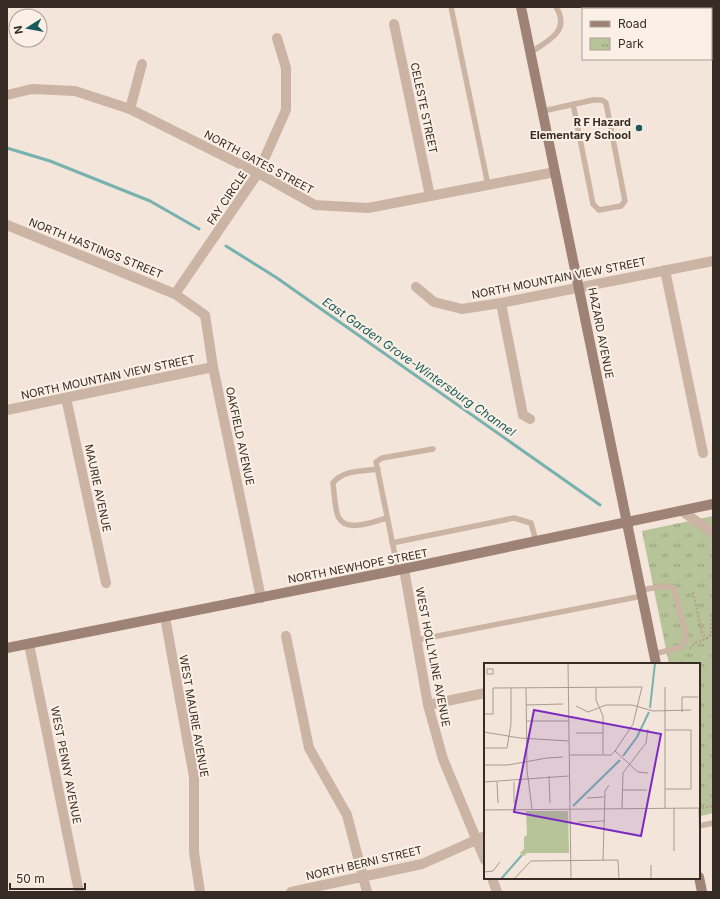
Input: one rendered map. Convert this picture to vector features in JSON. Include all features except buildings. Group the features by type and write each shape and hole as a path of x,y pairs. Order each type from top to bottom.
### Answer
{"street":[{"name":"HAZARD AVENUE","path":"521,7 655,659"},
{"name":"CELESTE STREET","path":"394,24 430,196"},
{"name":"FAY CIRCLE","path":"176,294 258,173 286,110 286,68 277,38"},
{"path":"130,109 142,64"},
{"name":"NORTH GATES STREET","path":"7,95 32,89 75,91 130,109 258,173 315,205 368,208 555,172"},
{"name":"NORTH HASTINGS STREET","path":"7,224 176,294"},
{"name":"NORTH MOUNTAIN VIEW STREET","path":"416,287 434,302 462,309 501,303 713,261"},
{"path":"665,270 703,453"},
{"name":"OAKFIELD AVENUE","path":"176,294 204,315 213,367 260,598"},
{"path":"501,303 523,415 530,419"},
{"name":"NORTH MOUNTAIN VIEW STREET","path":"7,410 213,367"},
{"name":"MAURIE AVENUE","path":"66,398 106,583"},
{"name":"NORTH NEWHOPE STREET","path":"7,648 401,570 713,504"},
{"path":"682,511 713,533"},
{"name":"WEST HOLLYLINE AVENUE","path":"401,570 417,640 428,705 443,759 481,837 484,854"},
{"name":"WEST MAURIE AVENUE","path":"165,617 194,777 194,852 200,892"},
{"path":"286,636 309,748 347,815 367,892"},
{"name":"WEST PENNY AVENUE","path":"29,644 80,892"},
{"path":"428,705 484,693"},
{"name":"NORTH BERNI STREET","path":"291,892 364,878 422,864 481,837"},
{"path":"492,879 497,892"},
{"path":"699,879 702,892"}],"lane":[{"path":"451,7 488,185"},
{"path":"531,52 551,39 560,28 560,16 556,7"},
{"path":"543,111 573,104 593,100 602,100 606,103 625,201 621,206 599,210 593,204 573,104"},
{"path":"401,570 392,543 376,462 382,458 433,449"},
{"path":"378,469 342,475 336,478 333,484 338,518 344,523 353,525 387,518"},
{"path":"392,543 514,518 531,523 536,541"},
{"path":"417,640 641,593 664,586 674,588 686,640 681,647 655,659"},
{"path":"700,826 713,823"}],"path":[{"path":"693,592 702,633 707,639"},
{"path":"686,652 695,644 707,639 711,634 713,610"},
{"path":"702,808 713,806"}],"green space":[{"path":"713,516 713,813 701,816 700,663 669,663 642,531"},
{"path":"713,659 713,729 703,676"}],"waterway":[{"name":"East Garden Grove-Wintersburg Channel","path":"7,148 50,161 150,201 199,229"},
{"name":"East Garden Grove-Wintersburg Channel","path":"226,246 277,278 600,505"}],"place":[{"name":"R F Hazard Elementary School","path":"639,128"}]}
